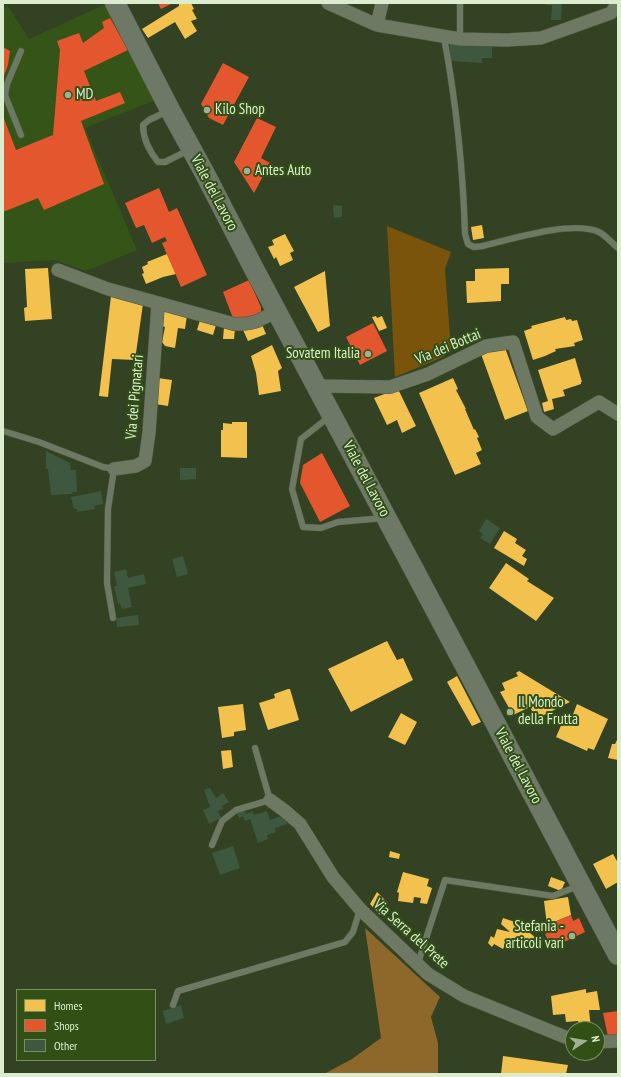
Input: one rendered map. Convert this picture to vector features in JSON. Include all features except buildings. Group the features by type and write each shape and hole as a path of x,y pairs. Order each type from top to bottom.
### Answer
{"main road":[{"name":"Viale del Lavoro","path":"115,3 276,311 582,885 611,928 618,956"}],"street":[{"path":"328,3 377,25 460,39 507,40 541,38 616,9"},
{"path":"377,25 382,3"},
{"path":"58,270 108,289 234,324 247,325 257,322 276,311"},
{"name":"Via dei Pignatari","path":"114,469 136,466 145,461 149,433 158,303"},
{"name":"Via dei Bottai","path":"317,386 390,387 428,374 486,346 513,342 537,417 553,429 599,402 618,414"},
{"name":"Via Serra del Prete","path":"270,800 300,824 333,876 360,910 428,974 464,996 565,1037"},
{"path":"605,1042 618,1041"}],"lane":[{"path":"460,3 460,39"},
{"path":"444,37 462,161 465,234 468,244 474,247 483,246 556,230 579,228 599,232 618,248"},
{"path":"21,51 7,84 5,95 21,135"},
{"path":"170,110 149,120 143,125 143,133 153,156 158,162 165,162 191,150"},
{"path":"332,415 301,439 292,489 303,527 321,528 338,522 387,518"},
{"path":"3,431 39,442 103,467 114,469 108,509 107,582 113,618"},
{"path":"212,845 222,821 236,810 270,800 255,748"},
{"path":"418,963 445,880 553,896 582,885"},
{"path":"173,1005 178,991 345,942 353,932 360,910"}],"shaded area":[{"path":"106,4 156,100 85,128 137,250 86,271 54,260 3,263 3,8 8,6 29,39"},
{"path":"387,226 451,252 445,269 451,350 443,357 395,377"},
{"path":"365,928 440,997 431,1017 438,1043 438,1074 324,1074 352,1059 381,1038"}],"place":[{"name":"MD","path":"68,95"},
{"name":"Kilo Shop","path":"207,110"},
{"name":"Antes Auto","path":"247,171"},
{"name":"Sovatem Italia","path":"368,354"},
{"name":"Il Mondo della Frutta","path":"510,712"},
{"name":"Stefania - articoli vari","path":"572,936"}]}
